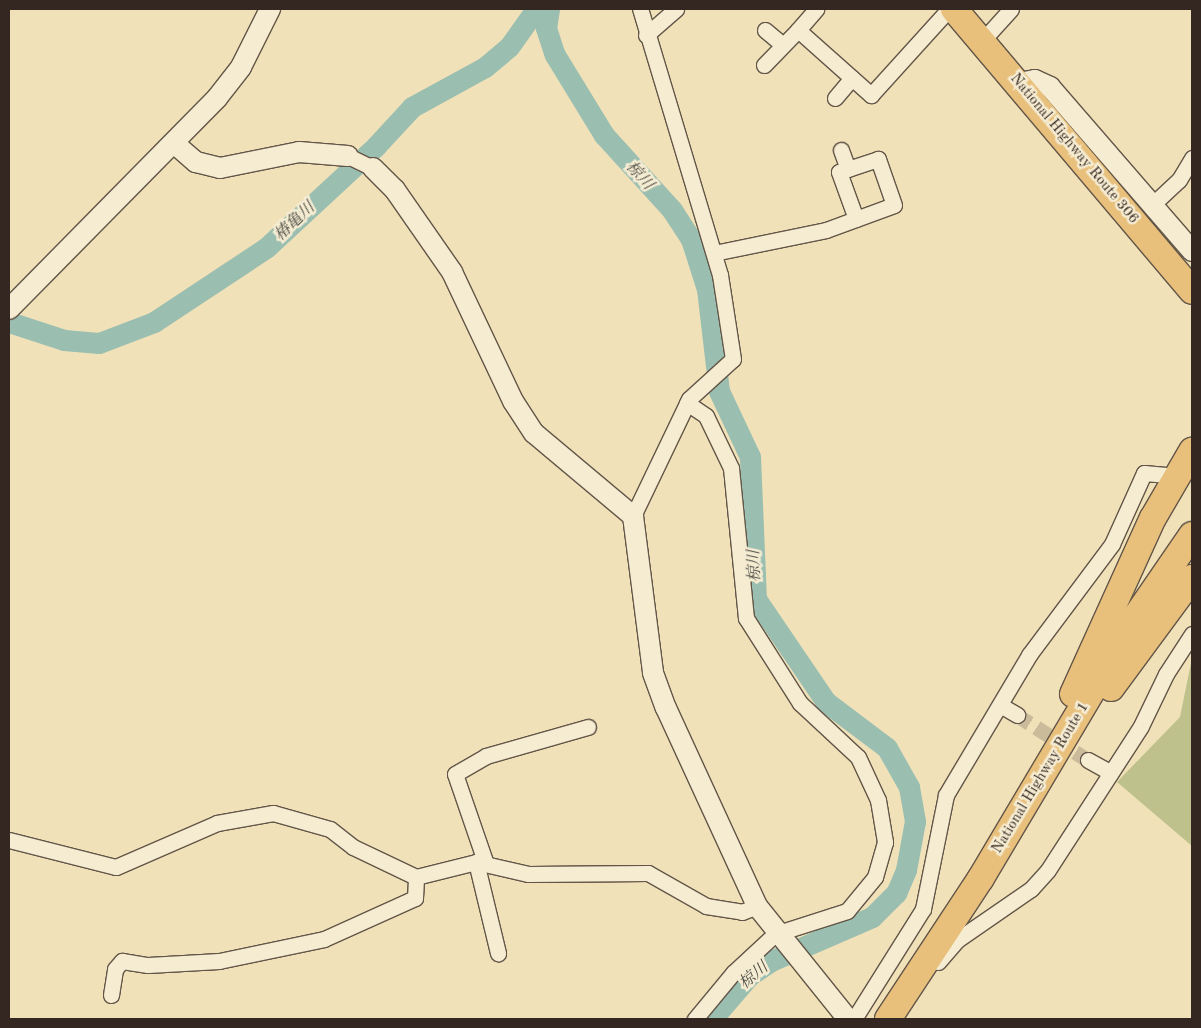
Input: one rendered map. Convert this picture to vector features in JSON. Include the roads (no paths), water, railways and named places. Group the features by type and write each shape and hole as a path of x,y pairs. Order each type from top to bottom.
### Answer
{"highway":[{"name":"National Highway Route 306","path":"954,9 1019,83 1192,291"},
{"path":"1027,801 1153,518 1192,451"},
{"name":"National Highway Route 1","path":"888,1019 981,878 1137,615 1192,535"},
{"path":"1027,801 1192,578"}],"street":[{"path":"9,309 175,144 241,67 270,9"},
{"path":"640,9 646,35 714,253 727,302 730,366 691,398 674,440 633,516 653,673 758,906 775,934 848,1019"},
{"path":"646,35 676,9"},
{"path":"764,65 816,9"},
{"path":"798,30 870,95 949,9"},
{"path":"982,41 1010,9"},
{"path":"765,30 783,45"},
{"path":"835,98 852,78"},
{"path":"1019,83 1035,80 1050,87 1192,251"},
{"path":"175,144 196,162 220,168 299,152 348,156 373,168 395,190 452,272 509,393 534,433 633,516"},
{"path":"841,150 848,169"},
{"path":"1152,205 1179,180 1192,158"},
{"path":"714,253 826,230 856,219 894,205 878,159 839,172 856,219"},
{"path":"691,398 706,416 732,468 746,618 800,703 858,757 878,800 884,832 875,877 847,911 775,934 732,973 695,1019"},
{"path":"854,1019 923,909 946,796 1029,654 1112,544 1144,473 1176,476"},
{"path":"901,1019 957,940 1031,889 1048,870 1111,773 1192,634"},
{"path":"1000,704 1017,715"},
{"path":"498,953 481,863 455,774 486,756 588,727"},
{"path":"1088,760 1111,773"},
{"path":"9,840 116,867 217,823 273,813 330,829 353,847 416,877 481,863 528,874 648,873 706,906 742,912 758,906"},
{"path":"111,995 115,969 122,961 148,965 218,960 332,937 415,898 416,877"}],"waterway":[{"name":"椿亀川","path":"9,322 64,340 99,343 154,322 266,248 376,146 412,107 485,67 509,47 536,9"},
{"name":"椋川","path":"549,9 546,28 555,55 604,135 672,210 691,239 707,289 719,391 750,457 756,599 826,702 887,748 909,787 915,821 906,870 896,893 872,917 771,961 749,976 712,1019"}],"tunnel":[{"path":"1017,715 1088,760"}]}
